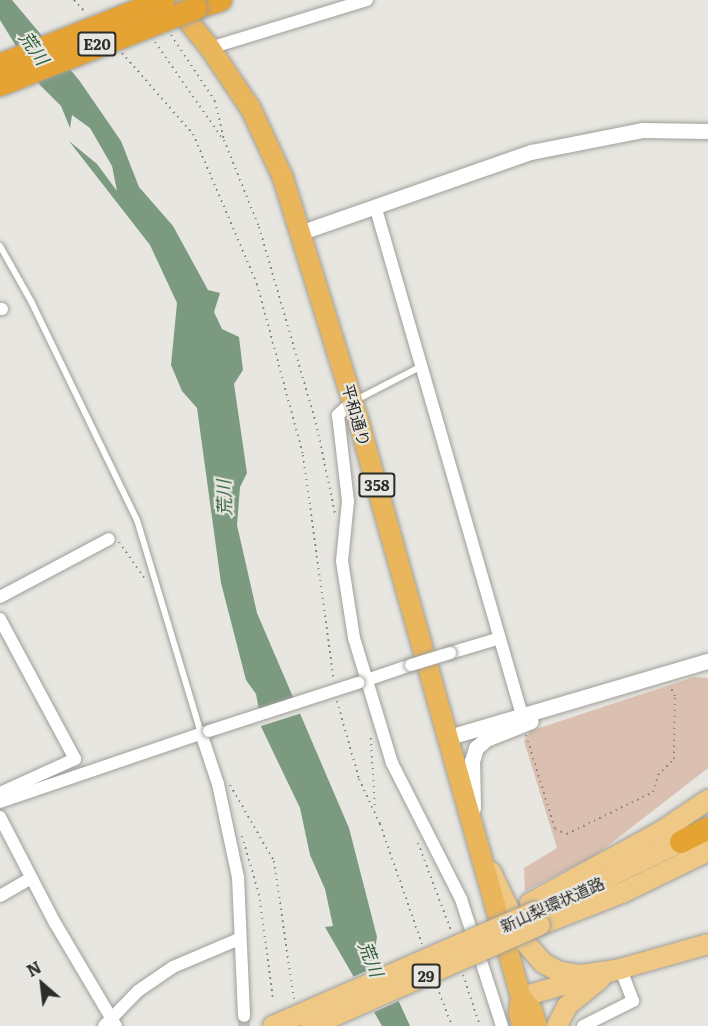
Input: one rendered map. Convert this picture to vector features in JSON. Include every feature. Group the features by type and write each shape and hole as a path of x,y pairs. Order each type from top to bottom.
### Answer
{"highway":[{"name":"E20","path":"0,65 164,0"},
{"name":"平和通り","path":"170,0 210,48 272,150 302,232 473,822 521,997 519,1013 522,1026"},
{"name":"E20","path":"0,85 221,0"},
{"path":"692,849 708,828"},
{"path":"692,849 708,842"},
{"name":"平和通り","path":"521,997 532,1010 537,1026"}],"main road":[{"path":"535,913 708,800"},
{"path":"480,849 524,941 543,963 560,972 580,975 621,969"},
{"name":"29","path":"273,1026 535,913 692,849"},
{"name":"29","path":"311,1026 535,913"},
{"path":"521,997 708,944"},
{"path":"557,1026 574,998 621,969"}],"street":[{"path":"210,48 367,0"},
{"path":"302,232 376,209 459,175 574,142 642,130 708,131"},
{"path":"376,209 497,639 522,715"},
{"path":"352,401 338,415 348,501 343,532 342,561 363,682 392,763 468,916 502,1026"},
{"path":"0,597 109,539"},
{"path":"0,619 75,759 0,792"},
{"path":"0,802 411,664 497,639"},
{"path":"449,736 708,661"},
{"path":"473,822 472,761 476,748 486,739 525,724 553,706"},
{"path":"205,732 238,877 244,1016"},
{"path":"0,817 31,878 115,1021"},
{"path":"0,896 31,878"},
{"path":"104,1026 115,1021 138,991 173,967 239,939"},
{"path":"582,1026 633,1001 621,969"}],"lane":[{"path":"0,246 31,301 137,520 205,732"},
{"path":"352,401 420,367"}],"path":[{"path":"74,0 90,18"},
{"path":"170,34 215,101 224,140 259,227 289,320 333,507 343,532"},
{"path":"153,40 224,140"},
{"path":"114,45 193,134 257,284 303,455 335,685"},
{"path":"109,539 127,549 150,588"},
{"path":"526,735 555,829 567,834 653,792 657,787 658,775 674,759 675,696 671,688"},
{"path":"336,695 359,779 375,813 422,945"},
{"path":"371,731 375,813"},
{"path":"229,783 274,861 295,1005"},
{"path":"240,832 260,894 273,999"},
{"path":"441,910 452,933"},
{"path":"461,970 480,1026"},
{"path":"434,978 452,1026"}],"shaded area":[{"path":"694,677 708,678 708,768 596,855 525,891 524,868 557,848 524,741 530,731"}],"water":[{"name":"荒川","path":"0,0 12,0 79,80 121,141 139,187 173,226 208,290 220,293 214,312 222,329 239,337 243,370 234,384 247,473 240,487 237,525 257,613 349,828 377,937 375,949 410,1026 382,1026 325,927 333,926 325,889 310,855 300,808 255,714 259,710 256,694 246,680 221,583 197,408 182,391 171,365 177,303 150,245 69,141 97,164 117,191 112,166 90,128 72,115 70,128 61,106 40,85 0,20"}],"pier":[{"path":"295,697 302,713 258,727 252,714"},
{"path":"384,963 401,1000 372,1013 353,977"}],"tunnel":[{"path":"244,1016 244,1026"}]}
